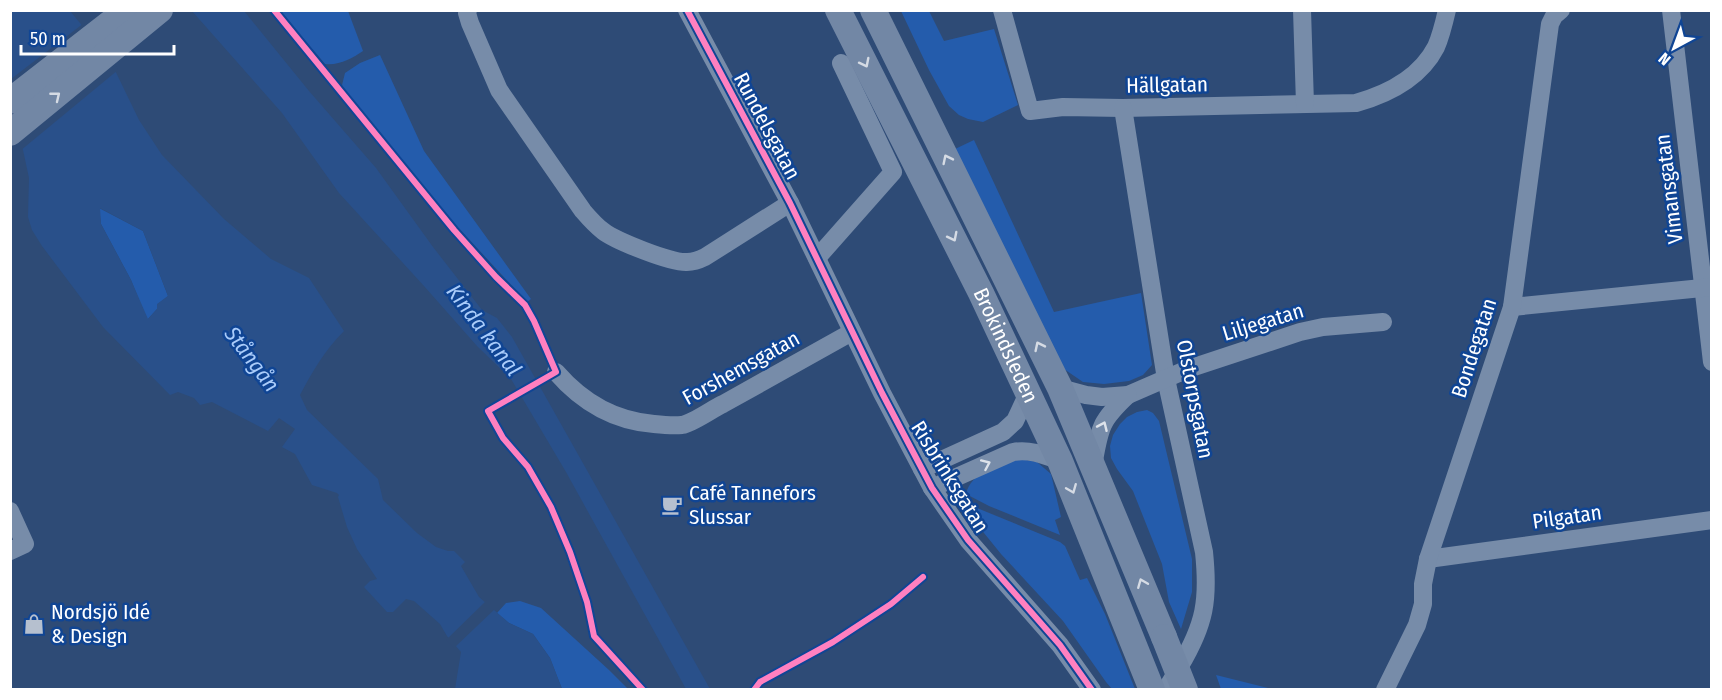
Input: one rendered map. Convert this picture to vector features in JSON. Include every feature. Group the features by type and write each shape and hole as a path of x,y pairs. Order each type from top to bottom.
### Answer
{"main road":[{"path":"10,101 127,10"},
{"path":"10,133 160,10"},
{"name":"Brokindsleden","path":"838,10 981,293 1060,461 1152,690"},
{"name":"Brokindsleden","path":"873,10 1060,388 1185,690"}],"street":[{"name":"Rundelsgatan","path":"468,10 470,23 502,96 583,211 604,232 668,259 688,263 705,257 790,203"},
{"name":"Rundelsgatan","path":"687,10 817,258"},
{"name":"Hällgatan","path":"1002,10 1030,111 1063,107 1123,108 1356,102 1398,87 1420,68 1436,47 1447,10"},
{"path":"1302,10 1305,104"},
{"name":"Bondegatan","path":"1385,690 1417,625 1423,604 1423,584 1428,559 1512,307 1550,24 1561,10"},
{"name":"Vimansgatan","path":"1671,10 1707,286 1712,362"},
{"path":"817,258 893,172 841,63"},
{"name":"Olstorpsgatan","path":"1123,108 1166,379 1204,552 1207,580 1203,616 1191,647 1165,690"},
{"name":"Risbrinksgatan","path":"817,258 882,393 932,488 968,540 1060,645 1092,690"},
{"path":"1512,307 1707,286"},
{"name":"Liljegatan","path":"1093,465 1103,421 1128,395 1188,369 1300,332 1323,327 1383,321"},
{"name":"Forshemsgatan","path":"556,372 584,399 617,417 632,422 651,424 684,424 852,332"},
{"name":"Liljegatan","path":"1060,388 1101,396 1128,395"},
{"path":"922,469 1003,432 1015,421 1028,393"},
{"path":"932,488 1012,452 1033,451 1060,461"},
{"path":"10,511 25,544 10,551"},
{"name":"Pilgatan","path":"1428,559 1712,520"}],"shaded area":[{"path":"280,11 348,11 363,51 340,63 325,64"},
{"path":"901,11 929,11 944,41 994,29 1018,105 983,122 959,115 949,106"},
{"path":"380,55 424,151 531,299 527,302 440,208 345,91 342,85 345,73 360,63"},
{"path":"974,140 1054,312 1141,293 1152,365 1143,375 1129,381 1104,384 1083,382 1064,369 955,149"},
{"path":"99,208 143,231 168,296 158,304 157,309 147,320 131,280 101,224"},
{"path":"1147,410 1153,413 1159,421 1192,559 1192,592 1181,629 1169,602 1162,564 1133,491 1111,458 1110,446 1113,435 1120,424 1127,417"},
{"path":"1016,458 1037,462 1051,474 1061,517 1055,520 1060,535 989,506 966,494 973,480 979,475"},
{"path":"977,508 1065,546 1080,580 1087,578 1105,614 1135,689 1112,689 1063,621 984,533 975,515"},
{"path":"520,601 541,608 628,689 562,689 550,658 533,634 509,623 497,613 506,603"},
{"path":"1216,675 1272,689 1221,689"}],"water":[{"name":"Stångån","path":"10,11 70,11 109,58 139,120 162,155 224,219 271,259 309,278 344,331 319,361 300,395 307,410 378,479 383,500 417,533 436,547 454,551 465,562 461,566 479,597 509,623 533,634 550,658 562,689 455,689 461,652 440,624 414,601 406,599 393,612 387,612 364,587 370,581 377,579 357,549 347,527 339,495 312,485 295,454 282,447 295,429 279,418 268,431 212,402 200,405 194,398 178,392 170,395 103,327 32,230 28,217 29,178 23,150 11,133","holes":["100,208 143,231 168,296 157,304 157,309 148,319 131,280 101,224"]},
{"name":"Kinda kanal","path":"192,11 244,11 376,168 482,310 497,318 512,337 710,689 686,689 566,472 511,379 477,346 339,193 282,113"}],"pier":[{"path":"84,23 112,57 118,70 20,151 10,138 11,79"},
{"path":"487,600 496,608 454,648 446,640"}],"cycle path":[{"path":"274,10 454,230 496,277 525,305 534,321 556,372 488,411 503,438 528,467 551,507 570,552 587,602 594,636 643,690"},
{"path":"687,10 790,203 882,393 932,488 968,540 1060,645 1092,690"},
{"path":"754,690 760,682 833,642 891,604 923,577"}],"place":[{"name":"Café Tannefors Slussar","path":"672,505"},
{"name":"Nordsjö Idé & Design","path":"34,624"}]}
